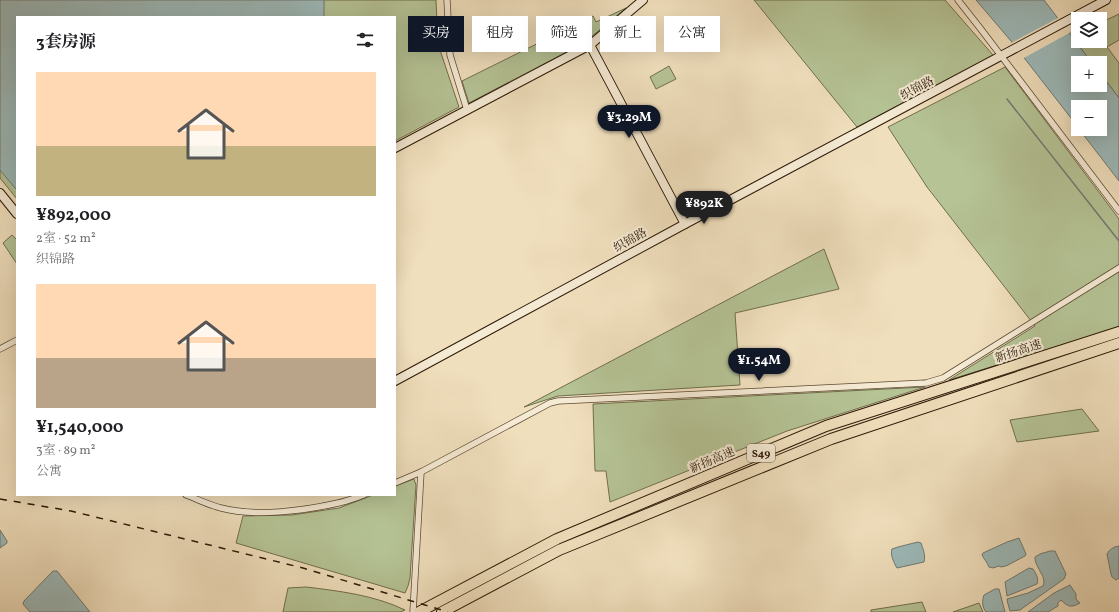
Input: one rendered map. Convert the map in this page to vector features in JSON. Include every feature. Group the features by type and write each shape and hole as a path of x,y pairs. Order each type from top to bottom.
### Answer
{"highway":[{"name":"新扬高速","path":"419,612 557,539 826,426 1119,332"},
{"name":"新扬高速","path":"442,612 559,550 830,439 1119,343"}],"street":[{"path":"447,0 450,55 467,110"},
{"path":"592,43 643,0"},
{"path":"958,0 1004,55 1119,211"},
{"name":"织锦路","path":"396,380 685,224 1106,0"},
{"path":"592,49 685,224"},
{"path":"396,147 577,52"},
{"path":"0,193 16,213"},
{"path":"396,483 421,472 550,403 558,401 926,383 943,378 1119,268"},
{"path":"0,349 16,341"},
{"path":"413,612 421,472"},
{"path":"189,496 221,508 258,512 299,510 339,503 361,496"}],"green space":[{"path":"0,0 436,0 437,16 408,16 408,52 441,52 459,107 396,140 396,16 16,16 16,198 0,178"},
{"path":"754,0 945,0 993,55 857,127"},
{"path":"626,8 616,16 609,16"},
{"path":"1119,14 1119,40 1107,47 1107,20"},
{"path":"592,16 596,22 600,20 600,30 592,36"},
{"path":"536,44 536,52 567,52 469,103 462,81 520,52 528,52 528,48"},
{"path":"1107,47 1119,63 1119,98 1107,82 1107,56 1087,56 1080,48"},
{"path":"669,66 676,79 656,89 650,77"},
{"path":"1005,67 1119,219 1119,327 949,380 1035,326 927,187 888,127"},
{"path":"12,235 16,239 16,262 3,243"},
{"path":"824,249 839,289 735,313 740,385 558,396 524,407"},
{"path":"925,387 787,431 610,502 606,471 595,471 593,404"},
{"path":"1082,409 1099,431 1017,442 1010,420"},
{"path":"414,479 416,485 410,578 405,593 236,543 243,516 292,515 339,508 370,496 396,496 396,486"},
{"path":"306,587 369,597 405,610 400,612 283,612 288,588"},
{"path":"922,602 926,612 871,612 871,610"},
{"path":"979,603 983,612 953,612"}],"water":[{"path":"0,0 324,0 324,16 16,16 16,189 0,170"},
{"path":"976,0 1044,0 1071,35 1071,48 1081,48 1087,56 1071,56 1071,92 1107,92 1107,82 1119,98 1119,181 1084,136 1107,136 1107,100 1071,100 1071,118 1011,41"},
{"path":"0,530 7,543 0,548"},
{"path":"1019,538 1026,554 1025,556 1006,566 993,568 989,567 982,555 983,553"},
{"path":"918,542 921,543 925,557 924,562 897,568 892,556 892,549"},
{"path":"1119,546 1119,578 1116,580 1112,577 1107,554 1112,548"},
{"path":"1050,551 1055,551 1066,574 1064,579 1020,610 1010,611 1007,599 1028,593 1043,586 1044,579 1036,564 1035,557"},
{"path":"1029,568 1033,569 1036,574 1038,580 1037,584 1007,596 1005,582"},
{"path":"53,571 57,571 90,612 30,612 23,604 24,601"},
{"path":"1070,585 1076,594 1076,599 1080,603 1070,606 1061,600 1058,603 1058,606 1048,612 1028,612 1054,593"},
{"path":"995,589 999,589 1005,612 986,612 983,606 984,595"}],"pier":[{"path":"1060,17 1071,32 1022,59 1011,43"}],"waterway":[{"path":"1007,99 1119,241"}],"railway":[{"path":"0,499 71,511 303,568 448,612"}]}
